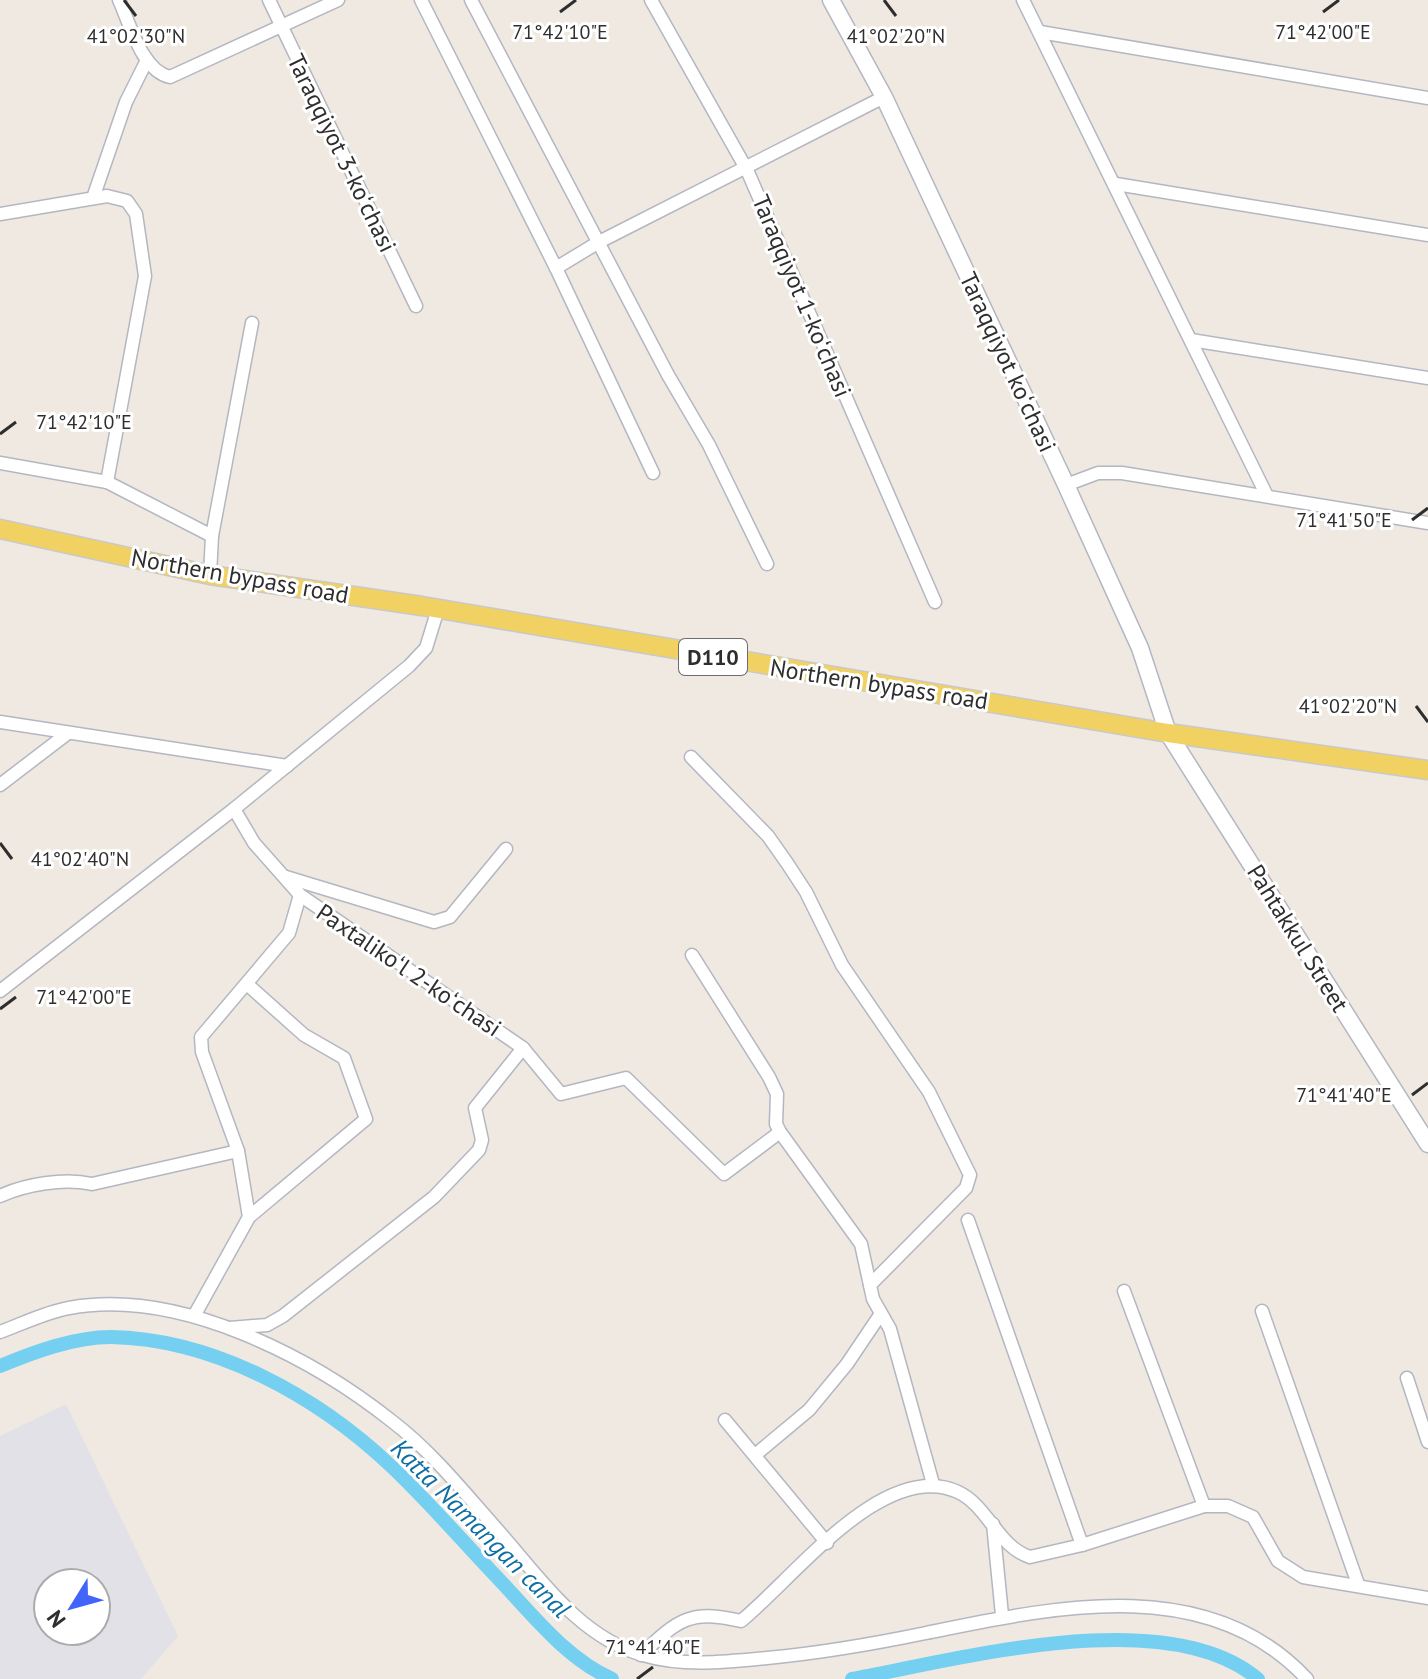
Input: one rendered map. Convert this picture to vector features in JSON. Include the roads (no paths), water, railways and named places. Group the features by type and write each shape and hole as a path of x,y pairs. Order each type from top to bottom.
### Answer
{"main road":[{"name":"Northern bypass road","path":"0,529 210,575 438,609 1168,733 1428,770"}],"street":[{"path":"119,0 154,70 176,76 338,0"},
{"name":"Taraqqiyot 3-koʻchasi","path":"269,0 416,306"},
{"path":"421,0 556,268 653,473"},
{"path":"471,0 668,375 715,456 767,564"},
{"name":"Taraqqiyot 1-koʻchasi","path":"651,0 747,170 935,602"},
{"name":"Taraqqiyot koʻchasi","path":"831,0 884,97 1066,485 1140,648 1168,733"},
{"path":"1023,0 1266,494"},
{"path":"1040,32 1428,98"},
{"path":"93,198 126,102 147,60"},
{"path":"556,268 599,242 747,170 884,97"},
{"path":"1116,184 1428,235"},
{"path":"0,214 93,198 118,197 127,201 136,214 145,276 107,482"},
{"path":"210,575 212,536 252,323"},
{"path":"1191,340 1428,378"},
{"path":"0,463 107,482 212,536"},
{"path":"1066,485 1098,473 1122,473 1266,494 1428,523"},
{"path":"0,991 234,809 426,648 438,609"},
{"path":"0,722 287,766"},
{"path":"0,785 68,733"},
{"name":"Pahtakkul Street","path":"1168,733 1425,1134"},
{"path":"691,757 768,836 787,863 806,892 842,965 929,1092 970,1175 966,1188 870,1285"},
{"path":"234,809 254,843 300,895"},
{"path":"286,877 434,922 443,921 506,849"},
{"name":"Paxtalikoʻl 2-koʻchasi","path":"0,1332 67,1308 110,1304 194,1316 227,1328 267,1325 283,1316 434,1197 479,1150 482,1140 475,1108 523,1048 300,895 289,933 201,1037 202,1052 238,1151 249,1217"},
{"path":"692,955 773,1085 777,1094 776,1124 780,1132 861,1244 880,1315 890,1329 933,1484"},
{"path":"194,1316 249,1217 366,1119 344,1058 304,1035 248,985"},
{"path":"523,1048 561,1094 619,1079 636,1084 722,1173 727,1173 780,1132"},
{"path":"0,1196 17,1188 79,1181 92,1184 238,1151"},
{"path":"968,1220 1082,1545"},
{"path":"1124,1291 1204,1506"},
{"path":"1262,1311 1358,1584"},
{"path":"759,1459 809,1410 847,1364 880,1315"},
{"path":"227,1328 305,1364 395,1423 430,1455 566,1607 606,1640 641,1655 720,1663 781,1657 857,1647 1002,1615 1096,1606 1187,1611 1250,1632 1291,1662 1307,1679"},
{"path":"1407,1378 1428,1442"},
{"path":"725,1420 827,1543"},
{"path":"641,1655 659,1637 700,1614 741,1621 869,1506 911,1486 933,1484 958,1492 977,1505 1013,1548 1030,1557 1082,1545 1204,1506 1228,1506 1253,1517 1278,1561 1303,1577 1428,1598"},
{"path":"993,1524 1002,1615"}],"waterway":[{"name":"Katta Namangan canal","path":"0,1366 69,1342 111,1337 150,1340 188,1348 262,1376 297,1395 362,1440 417,1491 547,1631 594,1670 612,1679"},
{"name":"Katta Namangan canal","path":"852,1679 1004,1650 1118,1640 1171,1644 1219,1656 1258,1679"}]}
